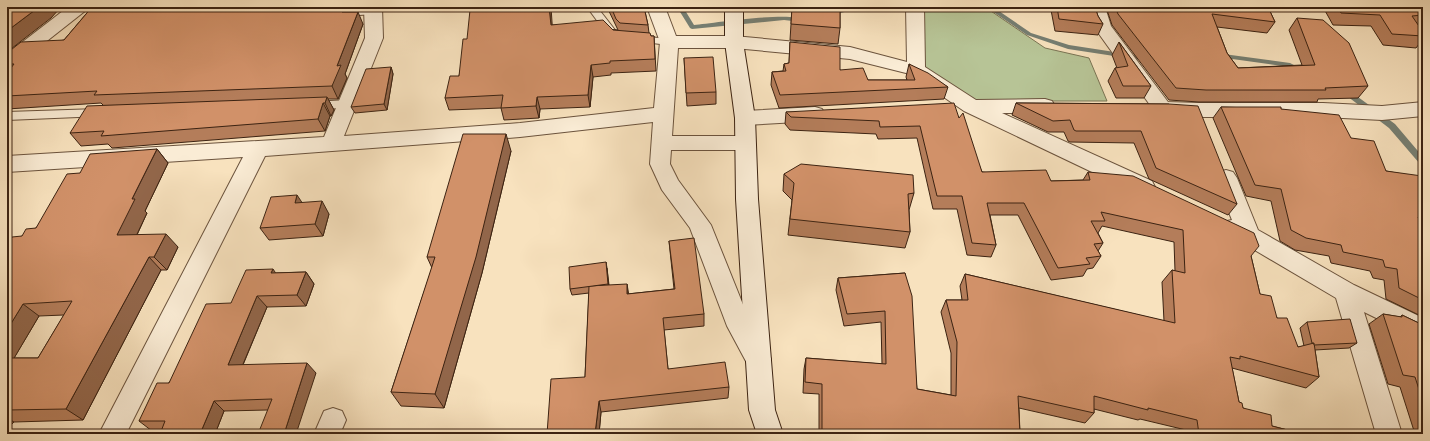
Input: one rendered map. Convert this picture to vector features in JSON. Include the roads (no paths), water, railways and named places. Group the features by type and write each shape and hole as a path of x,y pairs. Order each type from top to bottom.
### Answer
{"street":[{"path":"7,62 79,7"},
{"path":"656,7 669,42 660,164 669,184 700,225 739,326 758,360"},
{"path":"734,7 734,42 744,118 762,410 770,434"},
{"path":"915,7 916,70"},
{"path":"1096,7 1103,27 1162,107"},
{"path":"331,144 374,38 372,10"},
{"path":"669,42 734,42 850,53 916,70 972,106 1163,196"},
{"path":"940,107 1059,106"},
{"path":"1139,107 1162,107 1202,118 1323,110 1382,113 1423,109"},
{"path":"744,118 831,113"},
{"path":"7,164 258,149 520,130 664,114"},
{"path":"662,143 745,143"},
{"path":"112,434 258,149"},
{"path":"1220,162 1249,236"},
{"path":"1213,220 1249,236 1346,292 1423,330"},
{"path":"1346,292 1389,434"}],"lane":[{"path":"592,7 604,24 622,38 669,42"},
{"path":"333,14 372,10"},
{"path":"300,106 347,104"},
{"path":"7,116 110,112"}],"waterway":[{"path":"680,7 692,27 784,18 801,20"},
{"path":"829,14 848,9 876,7"},
{"path":"989,7 1029,34 1068,47 1147,59"},
{"path":"1218,55 1290,65 1301,70"},
{"path":"1345,91 1392,126 1423,162"}]}
